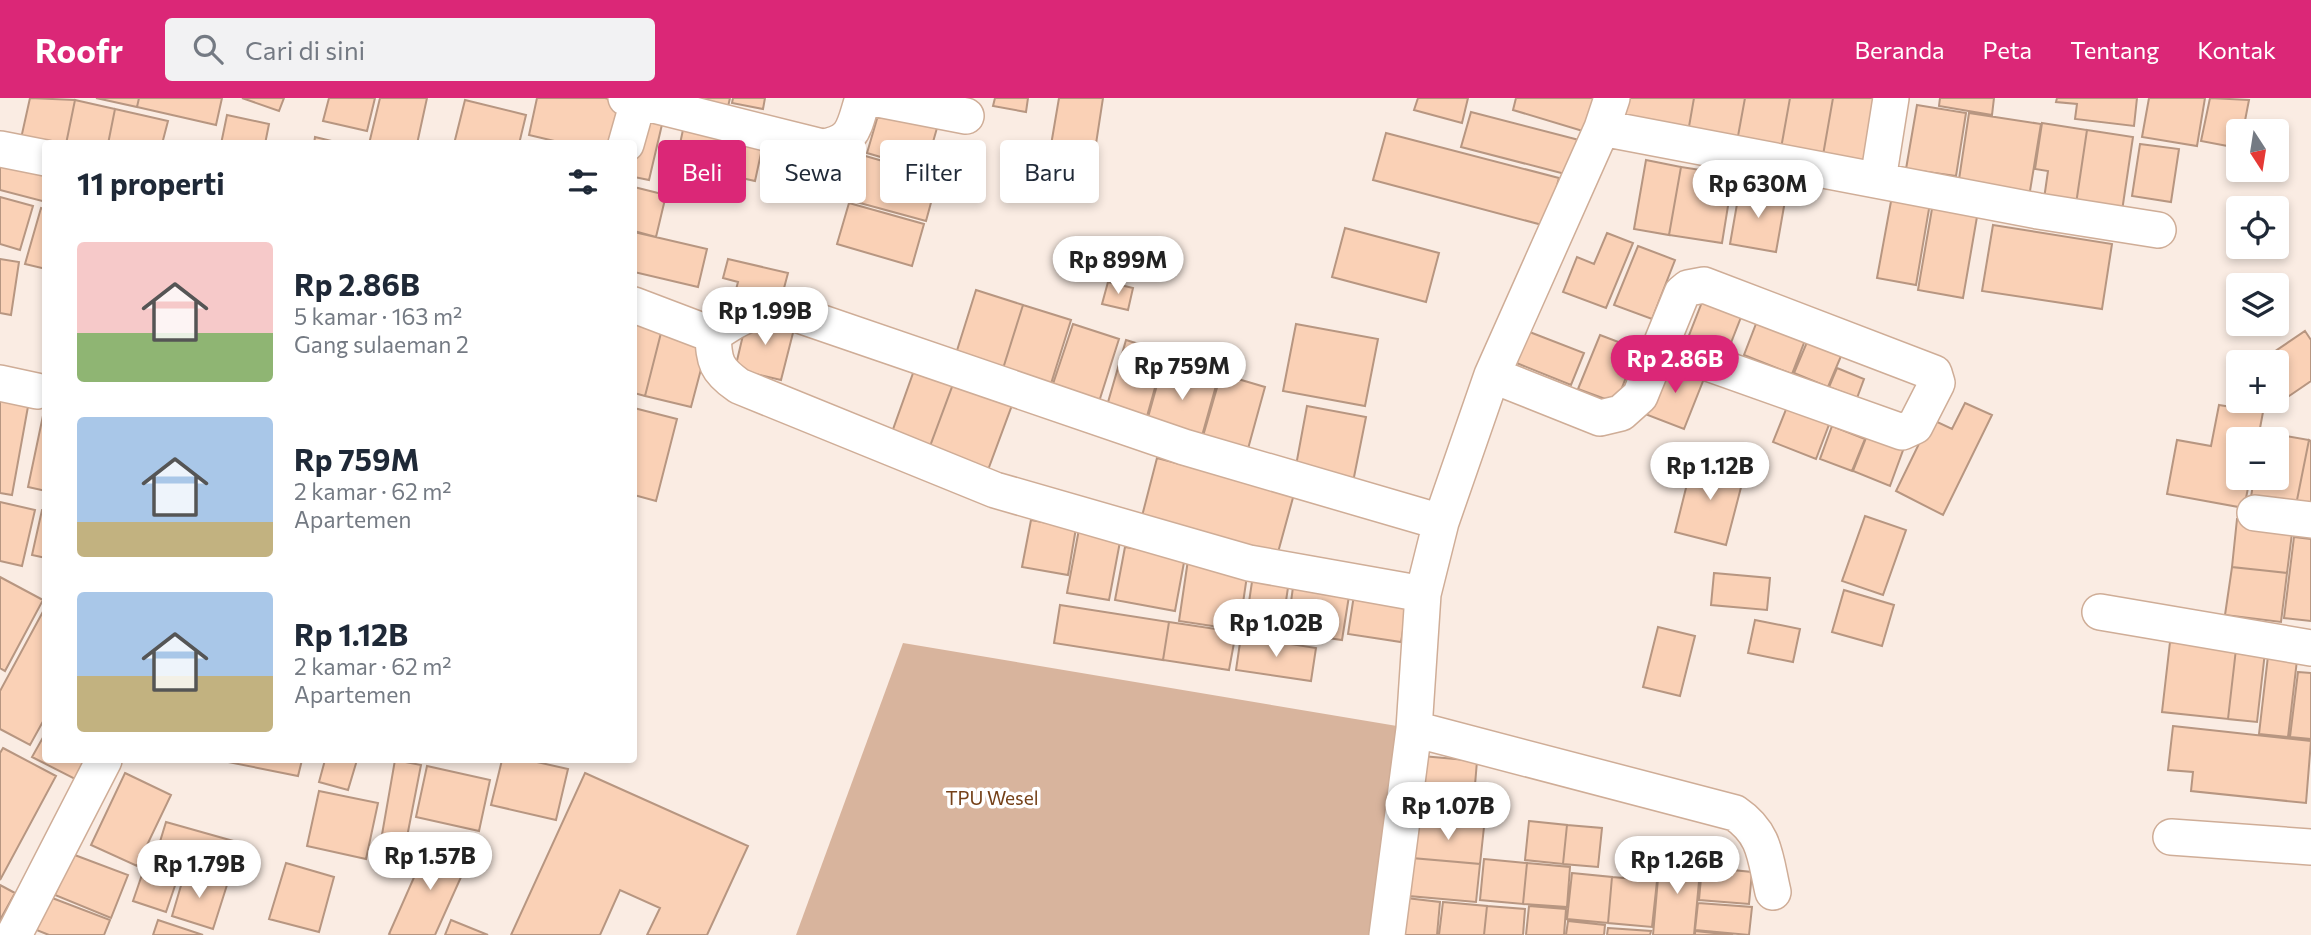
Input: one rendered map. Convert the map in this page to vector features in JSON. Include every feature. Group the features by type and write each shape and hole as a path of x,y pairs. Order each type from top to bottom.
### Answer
{"street":[{"path":"627,140 634,99 822,147 843,142 850,135 863,98"},
{"path":"873,98 966,116"},
{"path":"1878,180 1891,98"},
{"path":"1387,935 1414,729 1423,594 1441,522 1492,376 1607,113 1878,180 2038,211 2158,230"},
{"path":"0,149 42,157"},
{"path":"1492,376 1600,418 1621,413 1640,396 1660,346 1682,293 1688,288 1704,285 1934,373 1937,383 1915,426 1902,432 1660,346"},
{"path":"637,306 713,335"},
{"path":"713,335 743,314 777,311 796,314 1184,447 1441,522"},
{"path":"713,335 714,359 720,370 739,386 995,491 1249,563 1423,594"},
{"path":"0,383 37,391"},
{"path":"2255,513 2311,520"},
{"path":"2100,612 2311,648"},
{"path":"1414,729 1735,813 1751,823 1760,838 1773,892"},
{"path":"14,935 102,763"},
{"path":"2171,837 2311,848"}],"green space":[{"name":"TPU Wesel","path":"903,643 1397,726 1369,935 796,935"}],"building":[{"path":"30,98 75,100 67,140 20,143"},
{"path":"96,98 139,98 137,107"},
{"path":"139,98 222,98 216,125 137,107"},
{"path":"242,98 284,98 279,111"},
{"path":"329,98 375,98 367,131 323,121"},
{"path":"380,98 427,98 418,140 370,140"},
{"path":"537,98 605,98 631,104 623,140 550,140 529,135"},
{"path":"649,98 730,98 726,115"},
{"path":"733,98 765,98 763,109 732,103"},
{"path":"995,98 1028,98 1026,112 993,106"},
{"path":"1059,98 1103,98 1097,140 1052,140"},
{"path":"1418,98 1468,98 1462,123 1414,110"},
{"path":"1516,98 1597,98 1586,132 1513,110"},
{"path":"1628,98 1694,98 1687,138 1623,127"},
{"path":"1694,98 1745,98 1736,147 1687,138"},
{"path":"1745,98 1790,98 1780,154 1736,147"},
{"path":"1790,98 1833,98 1822,161 1780,154"},
{"path":"1833,98 1881,98 1872,169 1822,161"},
{"path":"1940,98 1994,98 1992,115 1939,106"},
{"path":"2057,98 2137,98 2134,126 2075,119 2077,104 2056,102"},
{"path":"2149,98 2205,98 2197,146 2142,137"},
{"path":"2210,98 2249,100 2245,119 2226,119 2226,146 2201,141"},
{"path":"75,100 115,109 109,140 67,140"},
{"path":"465,100 526,115 520,140 455,140"},
{"path":"1917,105 1966,113 1956,176 1906,169"},
{"path":"115,109 168,121 163,140 109,140"},
{"path":"638,109 664,116 649,180 637,178 637,140 634,140"},
{"path":"879,112 937,128 934,140 880,140 880,157 867,153"},
{"path":"1471,112 1579,140 1569,175 1461,147"},
{"path":"1969,113 2041,124 2029,197 1958,186"},
{"path":"227,115 269,124 266,140 222,140"},
{"path":"2042,123 2087,130 2076,204 2044,199 2048,171 2035,169"},
{"path":"684,125 719,134 718,140 681,140"},
{"path":"2087,130 2133,137 2122,211 2076,204"},
{"path":"1386,133 1559,178 1546,226 1373,180"},
{"path":"2140,144 2179,149 2171,202 2132,196"},
{"path":"746,145 760,148 755,181 746,179"},
{"path":"0,154 42,164 42,201 0,190"},
{"path":"866,156 880,160 880,203 931,203 926,221 860,203 866,203"},
{"path":"1646,160 1681,167 1669,235 1634,229"},
{"path":"1681,167 1733,175 1722,243 1669,235"},
{"path":"1740,187 1786,195 1776,252 1730,244"},
{"path":"637,188 658,193 658,203 664,203 656,237 637,232"},
{"path":"1892,196 1930,203 1916,285 1877,278"},
{"path":"0,197 33,206 20,250 0,244"},
{"path":"849,203 924,224 912,266 837,244"},
{"path":"1933,203 1978,211 1963,298 1918,290"},
{"path":"41,208 42,268 25,264"},
{"path":"1993,225 2112,244 2102,309 1982,291"},
{"path":"1345,228 1439,253 1426,302 1332,277"},
{"path":"637,233 707,249 698,287 637,273"},
{"path":"1607,233 1633,243 1606,308 1563,292 1577,257 1594,264"},
{"path":"1638,246 1675,260 1652,319 1614,305"},
{"path":"0,259 19,262 11,315 0,313"},
{"path":"728,259 788,273 779,307 734,297 738,282 723,278"},
{"path":"1108,282 1133,288 1128,310 1102,304"},
{"path":"976,290 1023,305 1001,375 954,360"},
{"path":"1704,297 1743,312 1727,353 1688,338"},
{"path":"1023,305 1071,320 1049,390 1001,375"},
{"path":"748,314 795,325 781,380 735,369"},
{"path":"1759,316 1807,335 1792,374 1744,355"},
{"path":"637,322 662,329 645,396 637,394"},
{"path":"1073,324 1119,339 1097,408 1050,393"},
{"path":"1296,324 1378,339 1365,406 1283,391"},
{"path":"662,329 709,339 691,407 645,396"},
{"path":"1527,331 1584,353 1571,385 1514,362"},
{"path":"2305,331 2311,340 2311,381 2289,396 2289,350 2277,350"},
{"path":"1600,335 1637,349 1616,403 1578,389"},
{"path":"1810,335 1844,349 1828,387 1794,373"},
{"path":"1126,340 1165,352 1144,427 1104,416"},
{"path":"1164,360 1219,375 1200,443 1145,428"},
{"path":"1665,361 1705,376 1684,429 1645,414"},
{"path":"917,362 956,376 929,449 891,435"},
{"path":"1837,368 1864,379 1857,398 1829,387"},
{"path":"1221,374 1265,387 1246,456 1201,443"},
{"path":"956,376 1015,397 988,470 929,449"},
{"path":"0,396 29,401 12,495 0,493"},
{"path":"1791,397 1833,414 1816,459 1773,442"},
{"path":"1965,403 1992,415 1943,515 1896,491 1931,419 1952,429"},
{"path":"2219,405 2226,406 2226,413 2263,413 2260,427 2226,427 2226,490 2248,490 2244,508 2167,494 2177,440 2211,446"},
{"path":"1307,406 1366,417 1353,482 1295,471"},
{"path":"637,409 677,419 656,501 637,496"},
{"path":"42,420 42,490 28,487"},
{"path":"1832,426 1865,439 1852,471 1820,459"},
{"path":"1870,428 1906,442 1890,486 1853,471"},
{"path":"2289,437 2309,440 2296,505 2251,497 2252,490 2289,490"},
{"path":"2309,440 2311,441 2311,508 2296,505"},
{"path":"1157,458 1294,494 1277,556 1141,520"},
{"path":"1693,460 1745,472 1726,545 1675,532"},
{"path":"0,502 35,510 22,566 0,561"},
{"path":"42,510 42,557 32,555"},
{"path":"1865,516 1906,530 1883,595 1842,581"},
{"path":"2237,519 2293,525 2287,573 2232,567"},
{"path":"1031,520 1076,528 1068,575 1022,567"},
{"path":"1080,524 1122,531 1109,600 1067,593"},
{"path":"2294,537 2311,539 2311,621 2284,618"},
{"path":"1125,547 1185,557 1175,611 1115,600"},
{"path":"1188,560 1248,569 1239,630 1179,621"},
{"path":"2232,567 2287,573 2281,622 2225,615"},
{"path":"1714,573 1770,578 1767,610 1711,605"},
{"path":"1253,575 1289,581 1281,634 1245,629"},
{"path":"0,577 42,602 5,671 0,668"},
{"path":"1293,587 1349,596 1342,640 1287,632"},
{"path":"1844,590 1894,605 1882,646 1832,632"},
{"path":"1354,595 1408,603 1401,642 1348,634"},
{"path":"1060,605 1169,622 1163,660 1054,643"},
{"path":"42,613 42,723 30,745 0,729 0,691"},
{"path":"1755,620 1800,629 1793,662 1748,653"},
{"path":"1169,622 1236,632 1229,670 1163,660"},
{"path":"1658,627 1695,636 1680,696 1643,687"},
{"path":"1241,636 1316,648 1311,681 1236,670"},
{"path":"2170,642 2236,649 2228,719 2162,712"},
{"path":"2236,649 2265,652 2257,722 2228,719"},
{"path":"2268,656 2297,660 2288,737 2259,734"},
{"path":"2298,672 2311,673 2311,739 2290,737"},
{"path":"2173,726 2311,741 2306,803 2191,791 2193,772 2168,770"},
{"path":"42,739 42,762 32,757"},
{"path":"3,748 56,776 0,880 0,753"},
{"path":"1422,756 1477,761 1472,821 1416,816"},
{"path":"44,763 86,763 77,780"},
{"path":"233,763 301,763 298,776"},
{"path":"324,763 356,763 348,790 319,782"},
{"path":"394,763 421,765 400,873 376,869"},
{"path":"501,763 541,763 568,769 556,820 491,805"},
{"path":"427,766 490,780 479,831 416,817"},
{"path":"125,773 171,795 137,866 91,845"},
{"path":"585,773 748,846 707,935 647,935 660,908 620,890 600,935 511,935"},
{"path":"319,791 378,803 366,859 307,846"},
{"path":"1416,820 1484,827 1480,864 1412,858"},
{"path":"1529,821 1567,825 1563,864 1525,860"},
{"path":"166,822 244,844 233,881 155,858"},
{"path":"1567,825 1602,828 1598,867 1563,864"},
{"path":"430,841 470,857 435,935 391,935 389,934"},
{"path":"72,854 128,875 111,918 55,895"},
{"path":"1660,856 1701,860 1694,935 1653,935"},
{"path":"1412,858 1480,864 1476,902 1409,896"},
{"path":"1484,859 1527,863 1523,904 1480,900"},
{"path":"146,863 179,874 166,912 133,901"},
{"path":"286,863 334,877 319,932 269,919"},
{"path":"1527,863 1570,867 1567,907 1523,904"},
{"path":"1702,867 1752,872 1749,904 1699,900"},
{"path":"185,872 227,885 213,929 172,916"},
{"path":"1572,873 1612,877 1608,923 1567,919"},
{"path":"1612,877 1657,881 1652,927 1608,923"},
{"path":"0,885 15,893 0,920"},
{"path":"47,896 110,920 104,935 49,935 34,929"},
{"path":"1406,898 1440,902 1437,935 1402,935"},
{"path":"1443,902 1487,906 1484,935 1439,935"},
{"path":"1698,903 1752,907 1749,935 1695,930"},
{"path":"1487,906 1525,909 1523,935 1484,935"},
{"path":"1529,906 1566,909 1564,935 1526,935"},
{"path":"158,920 203,935 153,935"},
{"path":"451,920 488,935 445,935"},
{"path":"1568,921 1605,925 1604,935 1566,935"},
{"path":"1608,928 1651,931 1650,935 1607,935"},
{"path":"1695,931 1733,935 1695,935"}]}
